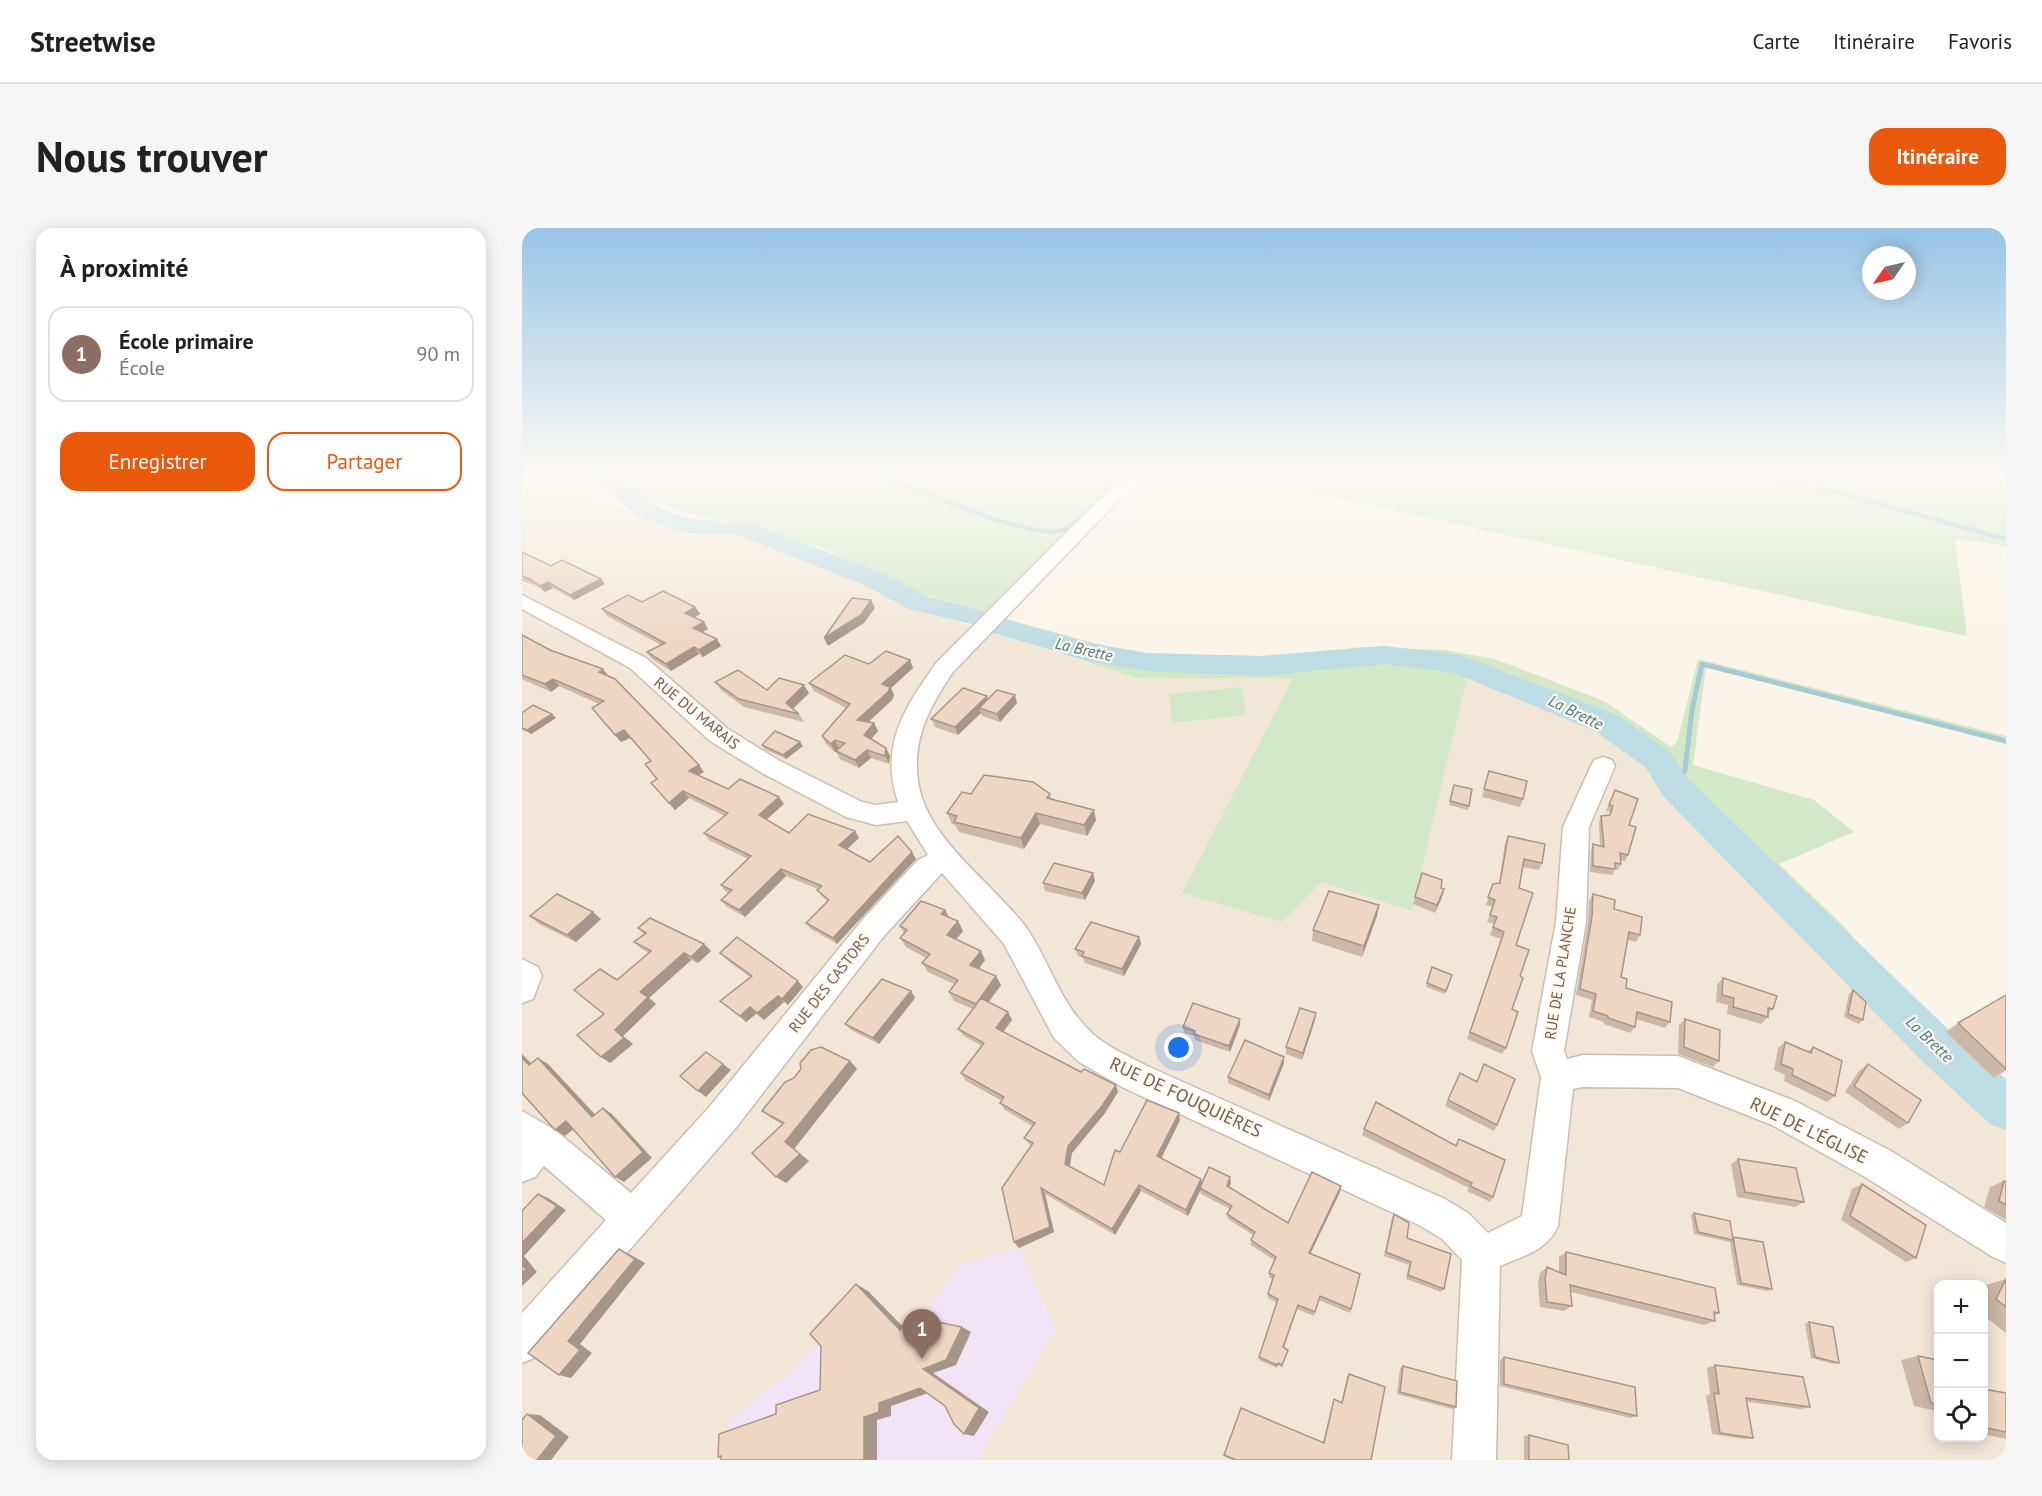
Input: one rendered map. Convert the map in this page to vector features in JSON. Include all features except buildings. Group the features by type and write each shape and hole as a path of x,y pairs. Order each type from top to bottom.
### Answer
{"street":[{"name":"RUE DE FOUQUIÈRES","path":"1080,529 945,667 922,696 911,719 903,752 912,810 945,858 1014,934 1034,964 1066,1029 1087,1050 1122,1071 1268,1135 1431,1214 1464,1232 1481,1255"},
{"name":"RUE DU MARAIS","path":"522,601 638,663 719,735 771,768 855,810 876,815 912,810"},
{"name":"RUE DE LA PLANCHE","path":"1558,1077 1548,1051 1571,922 1576,827 1603,766"},
{"name":"RUE DES CASTORS","path":"522,1343 723,1117 874,927 928,868 945,858"},
{"path":"522,972 527,976 522,989"},
{"name":"RUE DE L'ÉGLISE","path":"1558,1077 1583,1071 1678,1072 1783,1113 1878,1164 2006,1245"},
{"path":"1474,1460 1481,1255 1528,1235 1539,1226 1558,1077"},
{"path":"529,1144 633,1219"}],"shaded area":[{"path":"522,529 708,529 724,532 834,571 923,611 1137,678 1294,678 1182,893 1321,882 1412,911 1467,678 1512,692 1580,720 1618,741 1656,772 1800,921 1819,950 1930,1067 2006,1126 2006,1460 522,1460"},
{"path":"1019,1248 1056,1329 977,1460 739,1460 737,1436 725,1425 767,1388 785,1378 868,1291 911,1335 959,1264"}],"green space":[{"path":"762,529 1080,529 997,614 917,593 827,550"},
{"path":"1482,529 2006,529 2006,546 1955,539 1967,636"},
{"path":"1011,621 1144,656 1256,658 1362,647 1445,650 1495,659 1604,701 1671,747 1677,742 1698,659 2006,736 2006,744 1706,667 1693,765 1814,800 1854,832 1779,864 1844,926 1878,968 2006,1099 2006,1126 1930,1067 1819,950 1800,921 1656,772 1618,741 1580,720 1512,692 1467,678 1412,911 1321,882 1282,922 1182,893 1293,678 1137,678 998,633"},
{"path":"1242,687 1246,715 1172,723 1169,694"}],"waterway":[{"path":"746,529 873,579 919,603 975,617"},
{"path":"1036,529 1064,529"},
{"path":"1972,529 2006,539"},
{"name":"La Brette","path":"1003,627 1088,652 1147,662 1262,666 1385,655 1416,657 1460,664 1586,713 1606,723 1657,759 1676,788 1937,1047 2006,1108"},
{"path":"1676,788 1685,770 1692,710 1702,664 2006,741"}],"place":[{"name":"École primaire","path":"922,1359"}]}
